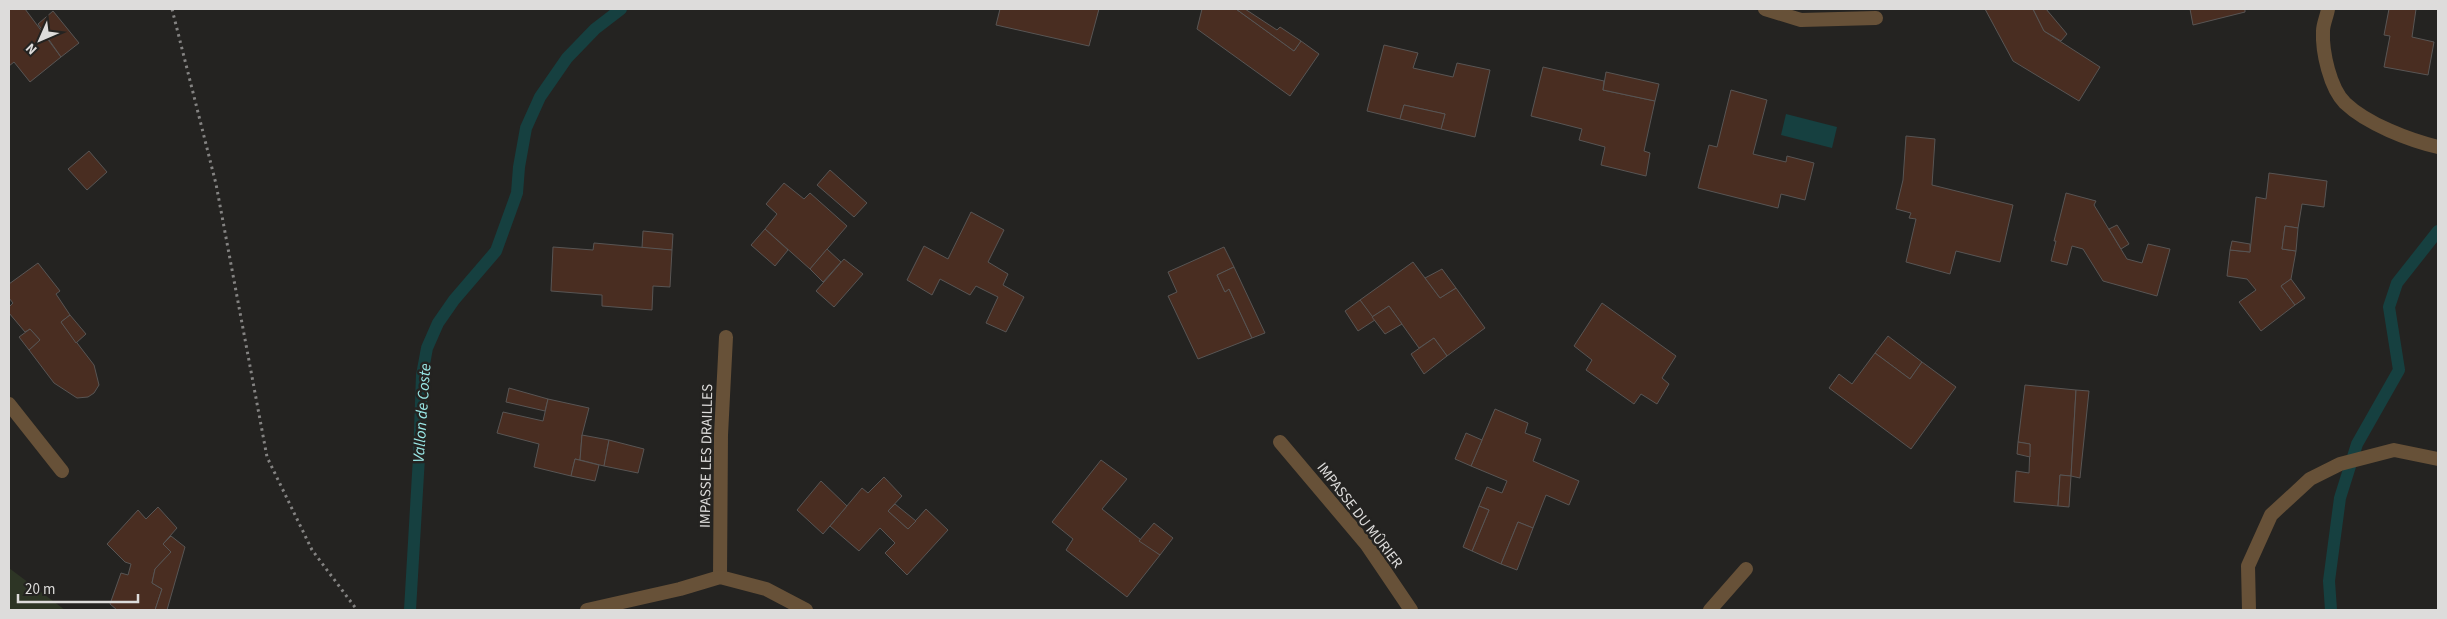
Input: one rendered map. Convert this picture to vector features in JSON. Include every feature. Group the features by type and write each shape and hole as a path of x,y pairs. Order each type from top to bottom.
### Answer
{"street":[{"path":"1765,9 1801,20 1876,18"},
{"path":"2328,9 2323,31 2327,70 2344,102 2374,123 2422,143 2438,147"},
{"name":"IMPASSE LES DRAILLES","path":"720,577 721,435 726,337"},
{"path":"9,404 62,471"},
{"name":"IMPASSE DU MÛRIER","path":"1280,442 1367,545 1411,610"},
{"path":"2249,610 2248,566 2271,515 2310,480 2340,464 2394,450 2438,459"},
{"path":"1710,610 1746,569"},
{"path":"587,610 680,589 720,577 766,589 806,610"}],"path":[{"path":"172,9 216,184 267,457 312,550 357,610"}],"green space":[{"path":"9,568 65,610 9,610"}],"water":[{"path":"1786,114 1837,127 1832,148 1781,135"}],"building":[{"path":"9,9 25,9 61,57 30,82 14,62 9,66"},
{"path":"1000,9 1099,9 1089,46 996,25"},
{"path":"1202,9 1236,9 1294,51 1301,41 1319,54 1290,96 1197,29"},
{"path":"1236,9 1245,9 1277,30 1280,27 1301,41 1294,51"},
{"path":"1985,9 2033,9 2044,31 2100,67 2079,101 2013,61"},
{"path":"2033,9 2046,9 2067,34 2061,41 2044,31"},
{"path":"2190,9 2245,9 2245,12 2193,25"},
{"path":"2389,9 2416,9 2412,37 2434,42 2428,75 2384,67 2390,36 2384,35"},
{"path":"53,11 79,43 61,57 38,24"},
{"path":"1384,45 1418,53 1413,68 1453,77 1457,63 1490,70 1475,137 1441,129 1445,114 1404,105 1400,119 1367,111"},
{"path":"1543,67 1604,81 1603,90 1655,101 1644,151 1650,153 1646,176 1601,165 1605,147 1579,140 1582,129 1531,116"},
{"path":"1606,72 1659,84 1655,101 1603,90"},
{"path":"1731,90 1767,100 1753,154 1786,162 1787,156 1814,163 1805,200 1781,194 1778,208 1698,188 1709,145 1717,147"},
{"path":"1404,105 1445,114 1441,129 1400,119"},
{"path":"1906,136 1935,139 1932,185 2013,205 2000,262 1956,251 1950,274 1906,262 1916,219 1909,218 1911,213 1896,209 1903,180"},
{"path":"89,151 107,172 87,190 68,169"},
{"path":"830,170 867,203 854,217 817,185"},
{"path":"2269,173 2327,181 2324,207 2302,204 2298,228 2285,226 2282,249 2296,251 2291,279 2281,286 2295,305 2261,331 2239,302 2256,290 2247,279 2227,276 2230,250 2250,252 2256,197 2266,199"},
{"path":"784,183 804,199 810,193 847,226 810,269 765,229 777,214 766,204"},
{"path":"2066,193 2096,201 2094,205 2127,259 2142,263 2148,244 2170,249 2157,296 2103,281 2083,249 2072,246 2067,265 2051,261"},
{"path":"971,212 1004,230 988,262 1008,274 1003,285 1024,297 1006,332 986,323 998,297 976,286 970,295 940,279 932,295 907,280 924,246 948,259"},
{"path":"2117,225 2129,244 2121,249 2109,229"},
{"path":"2285,226 2298,228 2296,251 2282,249"},
{"path":"765,229 788,250 775,266 751,245"},
{"path":"643,231 673,234 672,250 642,248"},
{"path":"2232,241 2250,244 2250,252 2230,250"},
{"path":"594,243 672,250 670,287 653,286 652,310 602,306 602,295 551,291 553,247 593,250"},
{"path":"1224,247 1234,267 1217,275 1225,292 1229,289 1252,338 1198,359 1168,296 1177,292 1168,272"},
{"path":"827,249 841,262 823,282 810,269"},
{"path":"844,259 863,274 834,307 816,291"},
{"path":"1413,262 1440,298 1456,288 1485,328 1447,356 1434,338 1419,348 1389,306 1372,317 1360,300"},
{"path":"38,263 60,291 56,294 70,315 61,322 94,365 99,385 94,393 88,397 77,398 54,383 29,350 40,340 30,329 25,332 9,313 9,307 13,303 9,298 9,284"},
{"path":"1234,267 1265,333 1252,338 1229,289 1225,292 1217,275"},
{"path":"1442,269 1456,288 1440,298 1425,278"},
{"path":"2291,279 2305,298 2295,305 2281,286"},
{"path":"1360,300 1375,320 1358,331 1345,311"},
{"path":"1602,303 1676,356 1662,378 1669,384 1657,404 1641,394 1634,404 1586,370 1592,360 1574,346"},
{"path":"1389,306 1402,324 1385,334 1372,317"},
{"path":"70,315 86,334 76,343 61,322"},
{"path":"30,329 40,340 29,350 19,337"},
{"path":"1888,336 1922,362 1910,379 1875,353"},
{"path":"1434,338 1447,356 1424,374 1411,354"},
{"path":"1875,353 1910,379 1922,362 1956,387 1911,449 1829,388 1839,374 1852,384"},
{"path":"2025,385 2076,390 2071,476 2060,475 2058,506 2014,502 2016,471 2029,473 2030,444 2018,442"},
{"path":"509,388 548,399 545,411 506,402"},
{"path":"2076,390 2089,391 2080,478 2071,476"},
{"path":"548,399 589,408 582,435 580,460 575,459 571,476 534,467 539,444 497,433 503,412 543,421"},
{"path":"1495,409 1528,423 1525,433 1541,439 1533,461 1579,481 1569,505 1546,495 1533,528 1518,522 1501,564 1472,551 1489,510 1479,506 1487,487 1502,493 1507,481 1471,466"},
{"path":"1466,433 1482,440 1471,466 1455,459"},
{"path":"582,435 609,440 604,466 580,460"},
{"path":"609,440 644,449 638,473 604,466"},
{"path":"2018,442 2030,444 2030,457 2017,454"},
{"path":"575,459 599,465 595,481 571,476"},
{"path":"1101,460 1127,479 1102,509 1160,555 1127,597 1066,550 1073,539 1052,522"},
{"path":"2060,475 2071,476 2069,507 2058,506"},
{"path":"884,477 902,496 888,511 908,529 926,509 948,530 907,575 885,553 895,543 880,528 859,551 830,526 862,488 868,493"},
{"path":"821,481 847,506 823,534 797,510"},
{"path":"895,504 916,521 908,529 888,511"},
{"path":"1479,506 1489,510 1472,551 1463,547"},
{"path":"158,507 177,528 163,544 171,552 155,569 152,583 162,589 155,610 117,610 110,604 121,573 128,575 131,564 125,562 107,544 138,510 146,519"},
{"path":"1518,522 1533,528 1517,570 1501,564"},
{"path":"1154,523 1173,538 1160,555 1139,541"},
{"path":"171,536 185,547 167,610 155,610 162,589 152,583 155,569 171,552 163,544"}],"waterway":[{"name":"Vallon de Coste","path":"410,610 422,375 427,348 438,323 454,300 496,251 517,193 519,167 526,128 540,97 567,58 595,29 621,9"},
{"path":"2331,610 2329,581 2340,498 2357,444 2399,370 2389,307 2397,283 2438,231"}]}
